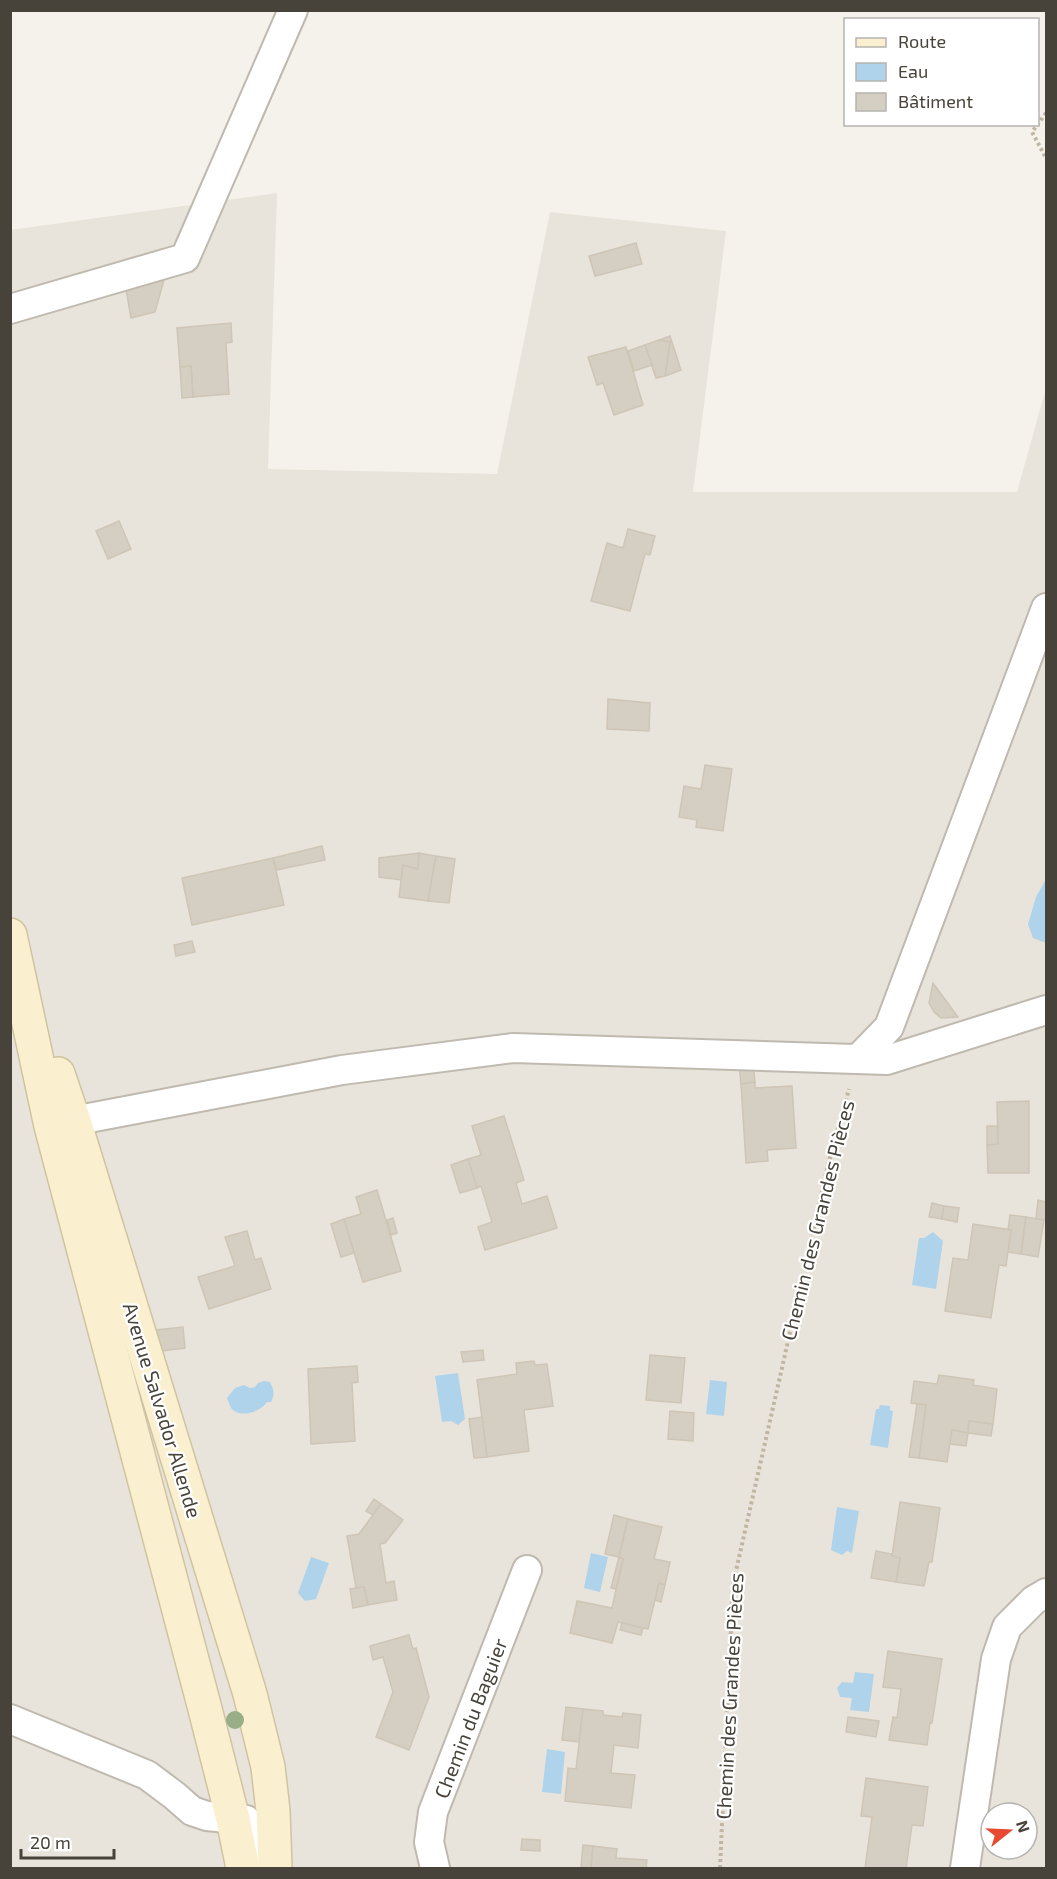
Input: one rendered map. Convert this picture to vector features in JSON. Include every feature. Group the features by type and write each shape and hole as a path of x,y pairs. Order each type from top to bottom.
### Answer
{"main road":[{"name":"Avenue Salvador Allende","path":"14,947 63,1123 233,1819 243,1869"},
{"name":"Avenue Salvador Allende","path":"63,1123 250,1694 268,1767 273,1812 275,1869"}],"street":[{"path":"10,309 184,258 292,10"},
{"path":"858,1059 889,1027 1047,608"},
{"path":"63,1123 342,1070 513,1048 887,1060 1047,1010"},
{"name":"Chemin du Baguier","path":"435,1869 429,1842 433,1812 527,1570"},
{"path":"965,1869 996,1659 1007,1627 1034,1600 1047,1593"},
{"path":"10,1719 147,1775 192,1811 207,1816 246,1820 255,1833 260,1869"}],"path":[{"path":"1037,126 1032,132 1047,158"},
{"name":"Chemin des Grandes Pièces","path":"720,1869 733,1584 828,1165 858,1059"}],"shaded area":[{"path":"277,193 268,469 497,474 550,212 726,231 693,492 1017,492 1046,388 1046,1868 11,1868 10,230"}],"water":[{"path":"1046,879 1046,943 1033,938 1028,924 1036,897"},
{"path":"933,1232 943,1241 936,1289 912,1285 919,1238 924,1238"},
{"path":"458,1373 465,1419 458,1425 451,1421 442,1422 435,1376"},
{"path":"710,1380 727,1382 724,1416 706,1414"},
{"path":"264,1381 270,1382 272,1387 271,1402 267,1402 260,1409 244,1414 231,1408 227,1398 235,1388 244,1385 250,1388 255,1387"},
{"path":"880,1405 890,1406 890,1410 893,1411 888,1448 870,1445 876,1409 879,1409"},
{"path":"837,1507 859,1511 852,1553 847,1551 842,1555 831,1550"},
{"path":"591,1553 608,1557 600,1592 584,1588"},
{"path":"311,1557 329,1563 316,1599 305,1601 298,1593"},
{"path":"855,1672 874,1674 869,1712 850,1710 852,1698 840,1697 837,1688 842,1682 853,1683"},
{"path":"547,1749 565,1752 561,1794 542,1792"}],"building":[{"path":"636,243 642,264 595,276 589,256"},
{"path":"164,280 155,312 131,318 126,289"},
{"path":"231,323 232,342 226,343 229,394 193,397 191,366 180,367 177,328"},
{"path":"670,336 681,370 665,376 670,342 659,340"},
{"path":"659,340 670,342 665,376 656,378 645,345"},
{"path":"645,345 652,365 634,371 628,351"},
{"path":"626,347 643,405 614,415 603,383 597,385 588,357"},
{"path":"191,366 193,397 182,398 180,367"},
{"path":"119,521 131,549 108,559 96,531"},
{"path":"628,529 655,536 650,555 645,554 630,611 591,601 607,543 623,548"},
{"path":"608,699 650,703 649,731 607,729"},
{"path":"705,765 732,769 723,831 696,827 697,820 679,817 684,786 701,789"},
{"path":"322,846 325,860 276,870 273,858"},
{"path":"419,853 436,856 428,901 399,897 403,865 418,869"},
{"path":"419,853 418,869 403,865 401,880 379,877 379,858"},
{"path":"436,856 455,859 449,903 428,901"},
{"path":"273,858 284,905 192,925 182,878"},
{"path":"192,941 195,952 176,956 174,945"},
{"path":"933,983 958,1017 941,1018 934,1012 929,1003"},
{"path":"753,1064 755,1082 741,1084 739,1065"},
{"path":"755,1082 755,1088 792,1086 796,1148 767,1150 768,1161 746,1163 741,1084"},
{"path":"1029,1101 1029,1173 988,1173 987,1145 998,1144 997,1102"},
{"path":"504,1116 524,1180 516,1183 522,1204 547,1196 557,1228 485,1250 478,1227 492,1222 481,1186 477,1188 468,1159 481,1155 472,1126"},
{"path":"987,1126 997,1126 998,1144 987,1145"},
{"path":"468,1159 477,1188 460,1193 451,1165"},
{"path":"377,1190 401,1271 363,1282 344,1219 361,1214 356,1197"},
{"path":"1038,1200 1046,1202 1046,1220 1036,1219"},
{"path":"932,1203 944,1206 942,1219 929,1217"},
{"path":"944,1206 959,1208 957,1222 942,1219"},
{"path":"1010,1215 1026,1217 1021,1254 1008,1252 1011,1230 1008,1230"},
{"path":"1026,1217 1044,1220 1038,1257 1021,1254"},
{"path":"393,1218 397,1233 391,1235 387,1220"},
{"path":"344,1219 354,1253 341,1257 331,1224"},
{"path":"973,1224 1011,1230 1006,1266 999,1265 991,1318 945,1311 953,1258 968,1260"},
{"path":"247,1231 255,1260 261,1258 271,1289 209,1309 198,1277 235,1266 225,1237"},
{"path":"183,1327 185,1348 162,1351 156,1330"},
{"path":"483,1350 484,1360 463,1362 461,1352"},
{"path":"650,1355 685,1358 681,1403 646,1400"},
{"path":"534,1361 535,1365 547,1364 553,1406 524,1410 529,1451 487,1457 477,1380 517,1374 516,1363"},
{"path":"357,1366 358,1382 352,1383 355,1441 311,1444 308,1369"},
{"path":"939,1375 974,1380 973,1385 997,1389 993,1424 969,1421 968,1433 952,1430 947,1462 919,1458 926,1405 911,1403 914,1381 937,1384"},
{"path":"917,1404 926,1405 919,1458 909,1457"},
{"path":"670,1411 694,1413 693,1441 668,1439"},
{"path":"482,1417 487,1457 474,1458 469,1419"},
{"path":"969,1421 993,1424 991,1436 968,1433"},
{"path":"952,1430 968,1433 966,1446 950,1444"},
{"path":"374,1499 381,1504 373,1515 366,1511"},
{"path":"900,1502 940,1508 932,1562 929,1562 924,1586 896,1582 900,1558 892,1556"},
{"path":"381,1504 403,1520 385,1543 380,1544 386,1583 394,1581 397,1600 368,1605 364,1587 356,1588 347,1536 359,1534"},
{"path":"614,1515 628,1519 619,1557 605,1554"},
{"path":"628,1519 662,1527 654,1559 670,1562 665,1585 659,1583 648,1629 618,1622 612,1643 570,1633 577,1601 612,1608 623,1559 619,1557"},
{"path":"876,1551 900,1558 896,1582 871,1578"},
{"path":"619,1557 623,1559 616,1589 611,1588"},
{"path":"659,1583 665,1585 661,1602 655,1600"},
{"path":"364,1587 368,1605 353,1608 350,1589"},
{"path":"622,1623 643,1628 641,1635 620,1630"},
{"path":"409,1635 413,1649 416,1648 429,1697 409,1750 376,1737 393,1692 383,1657 373,1660 370,1646"},
{"path":"888,1651 942,1659 927,1745 889,1740 893,1717 897,1718 901,1689 883,1687"},
{"path":"566,1707 583,1709 579,1742 562,1740"},
{"path":"583,1709 603,1711 603,1715 622,1717 623,1713 641,1715 638,1748 614,1745 611,1773 635,1775 631,1808 565,1801 568,1768 576,1769"},
{"path":"848,1717 879,1721 876,1737 846,1732"},
{"path":"866,1778 928,1787 923,1826 912,1825 906,1868 865,1868 872,1817 861,1816"},
{"path":"522,1839 540,1840 540,1851 521,1850"},
{"path":"583,1845 593,1846 591,1868 581,1867"},
{"path":"593,1846 617,1849 616,1858 647,1860 646,1868 591,1868"}]}
